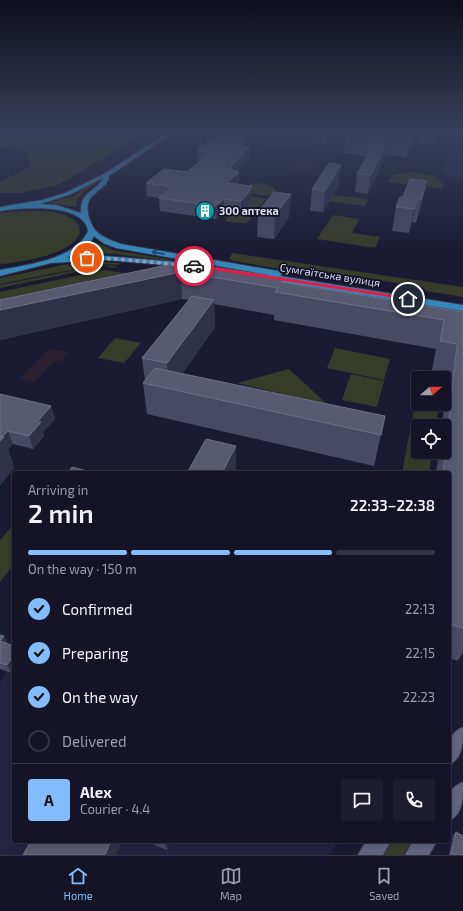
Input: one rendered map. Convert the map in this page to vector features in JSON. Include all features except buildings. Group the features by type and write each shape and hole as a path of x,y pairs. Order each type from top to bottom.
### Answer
{"main road":[{"path":"16,207 63,196 111,172"},
{"path":"87,220 84,202 88,196 106,180 106,175"},
{"path":"0,209 36,206 63,209 77,213 87,220 92,227 92,232 87,240 76,249 49,261 0,273"},
{"name":"Сумгаїтська вулиця","path":"92,232 112,244 126,248 463,303"},
{"name":"Сумгаїтська вулиця","path":"49,261 97,258 183,264 463,308"},
{"path":"0,269 26,267"}],"street":[{"path":"451,753 463,738"},
{"path":"451,808 463,792"},
{"path":"369,855 378,843"},
{"path":"416,855 425,843"}],"shaded area":[{"path":"463,172 463,183 441,173"},
{"path":"49,349 69,352 59,362 54,361 34,382 19,379"},
{"path":"12,664 12,843 338,843 328,855 0,855 0,683"}],"green space":[{"path":"20,172 80,172 58,185 21,193 0,193 0,182"},
{"path":"409,172 435,176 441,180 439,181 443,184 443,189 388,182 394,175"},
{"path":"100,178 102,179 82,194 76,207 47,203 73,196"},
{"path":"255,183 271,186 276,193 269,196 246,193 243,191 250,184"},
{"path":"324,194 368,199 365,206 320,200"},
{"path":"251,196 266,199 260,207 247,207"},
{"path":"46,211 68,216 79,225 79,235 73,243 50,255 35,259 0,264 0,213"},
{"path":"247,212 253,215 247,223 227,222 225,220 231,213 244,215"},
{"path":"333,215 359,219 352,233 380,237 375,248 317,239"},
{"path":"98,243 113,250 173,260 114,254 81,254"},
{"path":"232,253 463,287 463,297 426,291 422,287 295,267 286,270 234,261 229,259"},
{"path":"90,262 120,263 117,265 101,264 0,284 0,278 63,265"},
{"path":"101,265 116,266 115,268 105,266 0,288 0,285"},
{"path":"104,270 176,281 0,320 0,292"},
{"path":"115,338 141,343 124,363 98,358"},
{"path":"335,348 390,359 384,380 327,368"},
{"path":"289,369 328,405 237,383"},
{"path":"351,374 384,381 377,407 342,400"},
{"path":"414,411 438,411 437,419 412,419"},
{"path":"411,425 411,459 431,459 429,471 402,471"},
{"path":"12,526 12,567 0,582 0,540"},
{"path":"390,843 412,843 403,855 381,855"}],"way so far":[{"path":"87,258 194,266"}],"place":[{"name":"300 аптека","path":"205,211"}],"route":[{"path":"194,266 408,299"}]}
